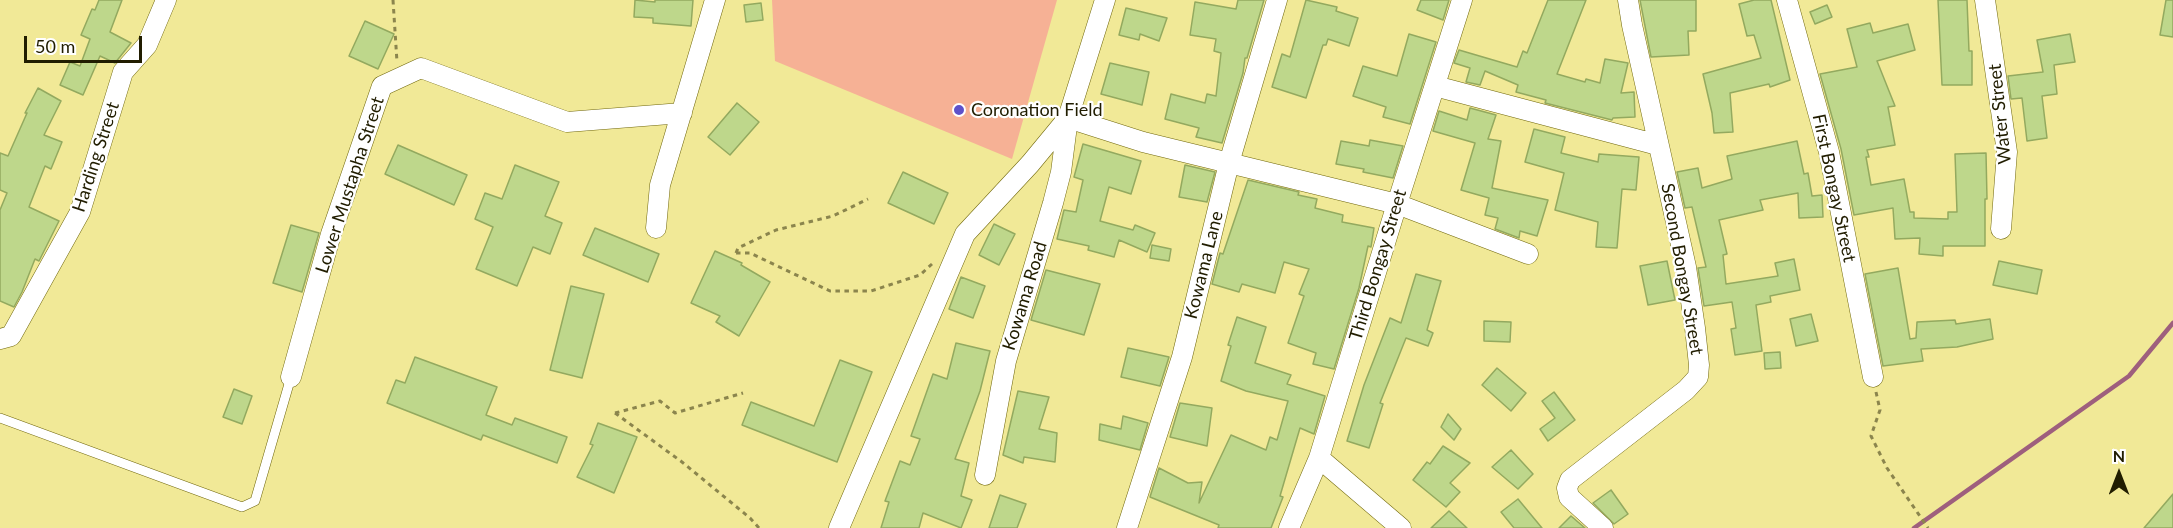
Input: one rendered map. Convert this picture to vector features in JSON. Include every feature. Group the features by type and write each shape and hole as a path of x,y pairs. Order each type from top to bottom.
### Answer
{"street":[{"name":"Harding Street","path":"0,339 10,336 80,212 123,72 147,45 166,0"},
{"path":"656,228 660,185 715,0"},
{"path":"839,528 964,234 1030,164 1068,118 1105,0"},
{"name":"Kowama Lane","path":"1127,528 1182,357 1228,163 1277,0"},
{"name":"Third Bongay Street","path":"1289,528 1319,458 1396,204 1462,0"},
{"name":"Second Bongay Street","path":"1603,528 1569,497 1567,488 1569,480 1686,390 1698,377 1699,364 1686,267 1628,0"},
{"name":"First Bongay Street","path":"1787,0 1829,152 1873,377"},
{"name":"Water Street","path":"1985,0 2007,152 2001,229"},
{"name":"Lower Mustapha Street","path":"291,377 332,234 382,86 421,68 567,122 682,113"},
{"path":"1435,86 1658,145"},
{"path":"1068,118 1143,142 1396,204 1528,254"},
{"name":"Kowama Road","path":"985,475 1006,361 1061,172 1068,118"},
{"path":"1319,458 1401,528"}],"lane":[{"path":"0,418 242,507 255,501 291,377"}],"path":[{"path":"393,0 397,71 402,77"},
{"path":"868,199 832,216 776,230 738,248 736,253 750,253 830,291 871,291 920,275 935,261"},
{"path":"1873,377 1880,410 1871,436 1887,468 1928,528"},
{"path":"743,393 675,413 660,401 615,413 682,462 759,528"}],"shaded area":[{"name":"Coronation Field","path":"772,0 1057,0 1012,159 775,61"}],"building":[{"path":"99,0 122,0 110,32 131,43 115,63 100,56 83,95 60,85 70,62 80,66 90,39 81,35 92,9 95,10"},
{"path":"635,0 655,2 655,0 693,0 691,26 653,23 653,18 634,17"},
{"path":"1238,0 1264,0 1247,58 1245,58 1243,73 1222,143 1196,137 1199,128 1165,119 1171,94 1205,103 1207,94 1216,96 1221,53 1214,51 1216,39 1190,35 1195,2 1236,9"},
{"path":"1306,0 1337,7 1336,11 1358,18 1349,46 1328,39 1326,45 1323,45 1306,98 1272,87 1282,54 1290,57"},
{"path":"1421,0 1449,0 1443,20 1417,10"},
{"path":"1548,0 1586,0 1557,74 1585,82 1586,79 1600,83 1605,59 1628,63 1621,93 1634,92 1635,117 1613,118 1612,120 1545,103 1546,100 1516,92 1518,85 1485,71 1480,85 1466,82 1470,68 1454,63 1459,50 1517,67 1523,51 1527,53"},
{"path":"1640,0 1696,0 1696,31 1688,31 1689,55 1651,57"},
{"path":"1754,0 1771,0 1790,80 1770,87 1769,84 1730,93 1733,132 1714,133 1703,74 1761,58 1754,35 1747,36 1739,4"},
{"path":"1938,0 1967,0 1969,51 1972,51 1972,85 1942,85"},
{"path":"2166,0 2173,0 2173,37 2160,35"},
{"path":"761,3 763,20 746,22 744,5"},
{"path":"1827,5 1832,17 1815,24 1810,12"},
{"path":"1126,8 1167,18 1159,41 1140,34 1139,40 1119,35"},
{"path":"365,21 394,34 378,69 349,56"},
{"path":"1870,23 1873,33 1908,24 1915,50 1877,61 1895,106 1888,107 1895,145 1867,150 1871,185 1904,179 1910,212 1914,212 1914,218 1948,219 1948,212 1957,212 1955,154 1986,153 1985,246 1943,246 1943,256 1919,254 1920,238 1895,239 1893,208 1854,215 1841,149 1820,74 1857,67 1847,29"},
{"path":"1409,34 1436,42 1410,124 1383,117 1386,107 1353,96 1363,66 1397,76"},
{"path":"2070,34 2075,62 2054,65 2057,94 2042,96 2047,138 2027,141 2022,98 2011,99 2008,76 2043,72 2037,40"},
{"path":"1110,63 1149,72 1142,105 1101,94"},
{"path":"38,88 61,101 44,135 62,142 51,169 45,166 29,207 59,221 39,261 35,259 14,307 0,301 0,210 7,193 0,190 0,153 8,156 27,113 25,113"},
{"path":"737,103 759,122 730,155 708,137"},
{"path":"1470,108 1496,115 1488,139 1501,141 1492,188 1548,200 1537,236 1520,231 1519,238 1495,229 1498,218 1485,215 1489,198 1461,190 1475,143 1433,131 1439,111 1467,120"},
{"path":"1534,129 1565,137 1561,153 1598,162 1599,154 1639,157 1636,190 1622,189 1617,248 1596,247 1598,222 1555,210 1564,173 1525,162"},
{"path":"1370,140 1403,146 1393,178 1363,172 1364,169 1336,164 1341,141 1369,146"},
{"path":"1797,141 1804,174 1808,173 1812,196 1822,195 1823,217 1799,218 1798,193 1760,200 1763,210 1719,220 1727,254 1723,255 1726,284 1778,276 1775,263 1794,259 1800,290 1770,296 1771,302 1756,305 1762,351 1735,355 1731,329 1736,328 1732,302 1704,306 1698,268 1706,267 1692,207 1685,208 1677,172 1698,168 1702,188 1732,179 1727,156"},
{"path":"1083,144 1141,161 1131,194 1109,187 1100,221 1133,230 1135,225 1155,233 1147,252 1119,240 1114,257 1088,250 1089,246 1057,239 1064,210 1076,212 1083,180 1074,177"},
{"path":"398,145 467,175 454,205 385,174"},
{"path":"515,165 559,182 545,216 562,223 550,254 533,247 517,286 476,269 493,227 475,219 485,193 502,199"},
{"path":"1185,165 1215,172 1207,202 1179,197"},
{"path":"903,172 948,193 934,224 888,203"},
{"path":"1248,180 1299,192 1298,195 1317,199 1315,208 1343,215 1342,222 1374,228 1371,247 1368,246 1359,288 1334,369 1313,364 1316,353 1288,343 1304,296 1299,294 1309,269 1284,262 1275,293 1242,284 1239,292 1212,284 1220,253 1223,254"},
{"path":"994,224 1015,234 999,265 979,255"},
{"path":"291,225 319,233 302,292 273,283"},
{"path":"595,228 659,254 648,282 583,255"},
{"path":"1152,245 1171,249 1169,261 1150,258"},
{"path":"715,251 742,263 741,265 770,282 739,336 716,322 720,316 691,303"},
{"path":"1667,261 1675,300 1648,305 1640,266"},
{"path":"1999,261 2042,270 2037,294 1993,285"},
{"path":"1898,268 1910,339 1916,338 1917,322 1955,320 1956,324 1990,319 1993,339 1957,347 1921,349 1923,361 1883,366 1865,274"},
{"path":"1046,270 1100,284 1084,335 1031,320"},
{"path":"1416,274 1441,281 1427,330 1433,333 1428,346 1406,338 1380,403 1383,404 1369,448 1347,441 1364,385 1390,318 1401,323"},
{"path":"961,277 985,286 973,318 949,309"},
{"path":"571,286 604,294 582,378 550,370"},
{"path":"1811,314 1818,341 1796,346 1790,319"},
{"path":"1237,317 1266,327 1255,363 1291,375 1287,384 1325,396 1314,434 1300,428 1280,496 1283,497 1271,528 1218,528 1219,525 1150,497 1159,468 1188,483 1202,482 1199,503 1231,435 1266,450 1270,437 1277,440 1288,401 1246,391 1221,381 1231,346 1228,345"},
{"path":"1484,321 1511,322 1510,342 1484,341"},
{"path":"956,343 990,351 980,391 955,459 969,463 961,496 972,500 961,528 923,513 919,528 881,528 889,502 885,501 900,461 910,465 920,439 911,436 933,374 947,379"},
{"path":"1128,348 1169,357 1160,386 1121,377"},
{"path":"1780,352 1781,368 1765,369 1764,353"},
{"path":"415,357 497,387 486,415 512,425 515,418 567,437 557,463 483,435 481,440 387,403 396,380 405,383"},
{"path":"840,360 872,372 837,462 742,425 751,402 814,426"},
{"path":"1497,368 1526,393 1511,411 1482,385"},
{"path":"234,389 252,396 242,424 223,417"},
{"path":"1018,391 1049,397 1039,429 1057,433 1055,462 1024,457 1023,463 1003,455"},
{"path":"1554,392 1575,420 1548,441 1540,429 1555,418 1542,401"},
{"path":"1180,403 1212,408 1207,446 1170,437"},
{"path":"1448,414 1461,429 1454,440 1441,427"},
{"path":"1123,416 1148,423 1140,450 1099,440 1100,424 1121,429"},
{"path":"598,423 637,437 614,493 577,477 593,445 590,444"},
{"path":"1443,446 1470,463 1450,483 1460,492 1446,507 1413,480 1427,462 1430,464"},
{"path":"1511,450 1533,474 1518,489 1492,467"},
{"path":"1611,490 1628,514 1614,524 1593,503"},
{"path":"2173,494 2173,528 2144,528"},
{"path":"1000,495 1026,504 1017,528 989,528"},
{"path":"1518,499 1542,528 1514,528 1501,512"},
{"path":"1449,511 1467,528 1431,528"},
{"path":"1571,516 1585,528 1559,528"}],"waterway":[{"path":"1914,528 2129,376 2173,323"}],"place":[{"name":"Coronation Field","path":"959,110"}]}
